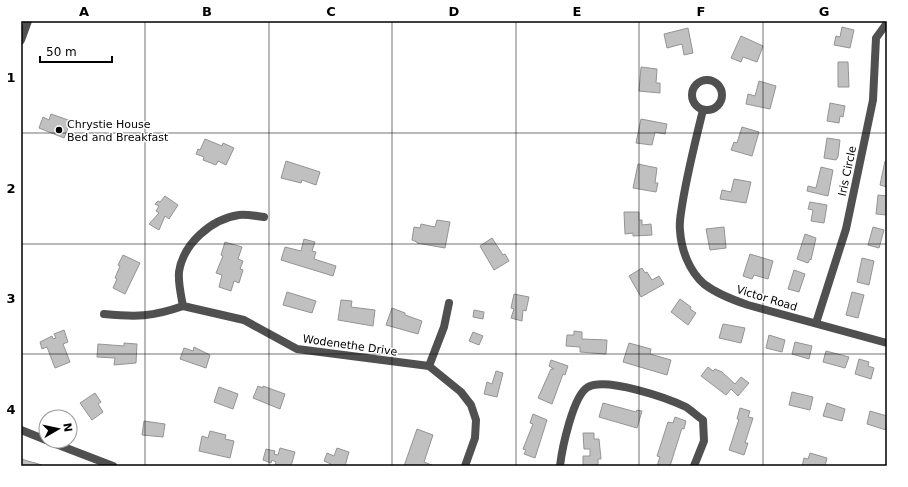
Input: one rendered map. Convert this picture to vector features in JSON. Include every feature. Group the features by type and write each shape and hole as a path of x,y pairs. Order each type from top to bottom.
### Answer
{"street":[{"path":"21,40 28,21"},
{"name":"Iris Circle","path":"816,324 846,229 873,100 876,38 887,23"},
{"name":"Victor Road","path":"703,110 684,190 679,228 682,244 691,268 704,284 728,298 748,305 887,343"},
{"path":"104,314 138,317 166,312 183,306 179,272 185,253 190,245 208,228 224,219 240,215 264,217"},
{"path":"449,303 444,327 429,366 461,392 471,405 476,420 475,438 465,466"},
{"name":"Wodenethe Drive","path":"183,306 244,320 297,349 429,366"},
{"path":"560,466 562,445 580,395 588,387 604,384 624,386 685,407 703,420 704,441 694,466"},
{"path":"21,430 38,437"},
{"path":"70,449 113,466"}],"building":[{"path":"842,27 854,30 850,48 834,45 836,36 840,37"},
{"path":"688,28 693,53 684,55 682,44 667,48 664,34"},
{"path":"741,36 763,46 757,62 743,57 741,62 731,58"},
{"path":"838,62 848,62 849,87 838,87"},
{"path":"641,67 657,69 656,83 660,83 660,93 639,91"},
{"path":"759,81 776,86 770,109 746,104 748,94 755,96"},
{"path":"830,103 845,106 843,117 840,116 839,123 827,121"},
{"path":"51,114 71,121 64,138 39,128 43,117 49,120"},
{"path":"641,119 667,124 665,134 655,132 652,145 636,143"},
{"path":"742,127 759,132 752,156 731,150 734,142 737,143"},
{"path":"827,138 840,140 838,157 836,160 824,158"},
{"path":"205,139 222,146 223,143 234,148 226,165 218,161 216,165 203,160 204,157 196,154 198,149 200,150"},
{"path":"286,161 320,172 316,185 302,180 301,183 281,178"},
{"path":"885,161 887,161 887,187 880,185"},
{"path":"638,164 657,168 655,183 658,183 656,192 633,188"},
{"path":"821,167 833,170 828,196 807,191 808,186 816,188"},
{"path":"734,179 751,182 746,203 720,199 722,190 731,192"},
{"path":"878,195 887,196 887,215 876,214"},
{"path":"165,196 178,205 169,219 165,216 159,230 149,224 159,213 156,211 159,206 155,204 158,201 160,202"},
{"path":"810,202 827,205 824,223 811,221 813,210 808,209"},
{"path":"624,212 639,212 639,220 642,220 642,225 651,224 652,235 633,236 633,233 625,234"},
{"path":"437,220 450,222 445,248 417,243 412,240 414,227 420,228 421,224 435,227"},
{"path":"724,227 726,248 710,250 706,229"},
{"path":"873,227 884,230 879,248 868,245"},
{"path":"805,234 816,238 811,260 810,259 808,263 797,259"},
{"path":"492,238 503,255 505,254 509,261 494,270 480,246"},
{"path":"304,239 315,242 312,251 316,252 314,259 336,266 333,276 281,260 285,247 301,251"},
{"path":"225,242 242,247 238,259 243,261 240,269 243,270 239,283 234,281 231,291 219,287 222,275 216,273 223,256 221,255"},
{"path":"750,254 773,261 768,279 754,275 752,279 743,276"},
{"path":"123,255 140,263 125,294 113,288 120,266 118,265"},
{"path":"862,258 874,261 869,285 857,282"},
{"path":"642,268 645,273 647,272 652,280 659,276 664,284 641,297 629,276"},
{"path":"794,270 805,274 799,292 788,289"},
{"path":"287,292 316,301 312,313 283,305"},
{"path":"852,292 864,295 858,318 846,315"},
{"path":"514,294 529,297 526,311 523,310 522,321 511,318 514,309 511,308"},
{"path":"680,299 691,307 690,309 696,313 688,325 671,312"},
{"path":"341,300 352,301 351,307 375,310 373,326 338,320"},
{"path":"392,308 405,313 405,315 422,321 418,334 386,325"},
{"path":"474,310 484,312 483,319 473,317"},
{"path":"723,324 745,328 741,343 719,338"},
{"path":"64,330 68,342 63,344 70,362 55,368 47,347 42,349 40,342 52,336 53,339 56,338 54,334"},
{"path":"574,331 582,332 582,339 607,340 606,354 580,352 580,347 566,346 567,335 574,335"},
{"path":"473,332 483,336 479,345 469,341"},
{"path":"769,335 785,340 782,352 766,348"},
{"path":"795,342 812,346 809,359 792,354"},
{"path":"124,343 137,344 136,363 114,365 115,358 97,357 98,344 124,346"},
{"path":"629,343 651,349 650,354 671,360 667,375 623,362"},
{"path":"194,347 210,355 206,368 180,359 184,348 193,351"},
{"path":"826,351 849,357 845,368 823,362"},
{"path":"859,359 869,362 868,366 874,368 871,379 855,374"},
{"path":"551,360 568,366 565,375 563,374 552,404 538,398 551,369 554,369 549,366"},
{"path":"708,367 713,371 715,369 722,372 735,384 741,377 749,383 738,396 731,389 726,395 701,376"},
{"path":"496,371 503,373 497,397 484,394 487,382 492,384"},
{"path":"258,386 263,388 263,386 285,394 280,409 253,398"},
{"path":"219,387 238,394 233,409 214,402"},
{"path":"792,392 813,397 810,410 789,405"},
{"path":"95,393 101,402 98,404 103,412 92,420 80,403"},
{"path":"603,403 636,412 637,410 642,411 637,428 599,417"},
{"path":"827,403 845,409 842,421 823,416"},
{"path":"740,408 750,411 748,417 753,418 745,443 748,443 744,455 729,450 739,419 737,419"},
{"path":"870,411 887,416 886,430 867,424"},
{"path":"533,414 547,420 535,458 524,454 526,450 523,449 533,424 530,423"},
{"path":"675,417 686,421 684,429 682,428 670,466 657,466 660,457 657,456 668,422 673,423"},
{"path":"144,421 165,424 163,437 142,435"},
{"path":"417,429 433,435 424,462 434,466 404,466"},
{"path":"210,431 226,435 225,439 234,441 230,458 199,451 202,436 208,438"},
{"path":"583,433 594,433 594,439 599,439 601,459 598,459 598,466 583,466 583,456 590,456 590,449 584,449"},
{"path":"280,448 295,452 291,466 275,466 276,462 272,460 271,463 263,460 266,449 275,451 274,454 278,455"},
{"path":"337,448 349,452 345,466 330,466 331,464 324,461 327,453 334,456"},
{"path":"810,453 827,458 825,466 802,466 804,458 808,459"},
{"path":"21,459 42,465 21,466"}],"place":[{"name":"Chrystie House Bed and Breakfast","path":"59,130"}]}
